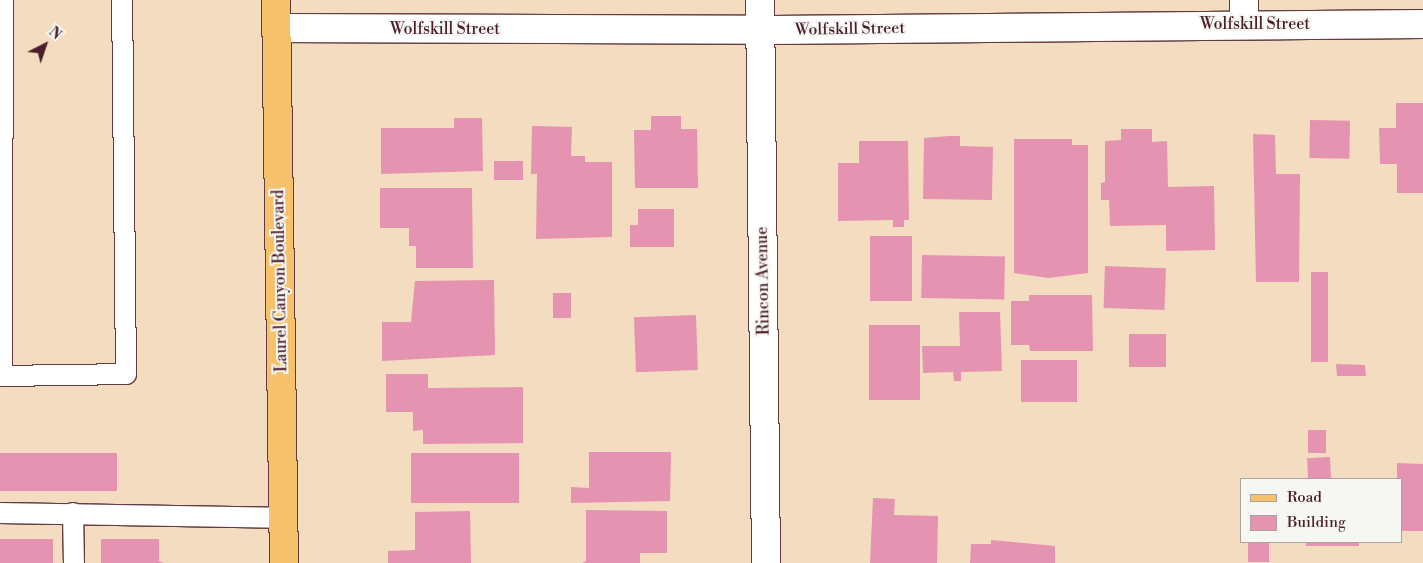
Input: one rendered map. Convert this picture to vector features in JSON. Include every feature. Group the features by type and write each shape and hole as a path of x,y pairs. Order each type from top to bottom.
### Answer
{"main road":[{"name":"Laurel Canyon Boulevard","path":"276,0 284,563"}],"street":[{"name":"Rincon Avenue","path":"760,0 766,563"},
{"name":"Wolfskill Street","path":"277,28 760,30 1244,12 1423,24"}],"lane":[{"path":"3,0 2,376 126,374 122,0"},
{"path":"0,513 283,518"},
{"path":"73,513 74,563"}],"building":[{"path":"1396,103 1423,103 1423,193 1397,193 1397,164 1380,164 1379,128 1396,128"},
{"path":"651,116 681,116 681,129 697,129 698,188 635,188 634,130 651,130"},
{"path":"454,118 482,118 483,171 381,174 381,128 454,128"},
{"path":"1310,120 1350,121 1349,159 1309,158"},
{"path":"532,126 572,127 571,156 585,156 585,162 612,162 612,237 536,239 537,174 531,174"},
{"path":"1121,129 1152,129 1152,142 1167,141 1168,187 1214,186 1215,250 1166,251 1166,225 1110,226 1109,200 1101,200 1101,183 1105,182 1105,141 1121,140"},
{"path":"1253,134 1275,135 1276,174 1300,174 1299,282 1256,282"},
{"path":"960,136 960,146 993,147 992,200 923,199 924,138"},
{"path":"1014,139 1072,139 1072,145 1088,145 1088,273 1048,278 1014,273"},
{"path":"859,141 908,141 909,220 904,220 904,227 893,227 893,220 838,221 838,163 859,163"},
{"path":"494,161 523,161 523,180 494,180"},
{"path":"380,188 472,188 473,268 416,268 416,246 409,246 409,228 380,228"},
{"path":"638,209 674,209 674,247 630,247 630,225 638,225"},
{"path":"870,236 912,236 912,301 870,301"},
{"path":"922,255 1005,256 1004,299 921,298"},
{"path":"1105,266 1166,268 1164,310 1104,308"},
{"path":"1311,272 1328,272 1328,362 1311,362"},
{"path":"494,280 495,355 382,361 382,322 411,322 415,281"},
{"path":"553,293 571,293 571,318 553,318"},
{"path":"1029,295 1092,295 1093,351 1030,351 1029,345 1011,345 1011,301 1029,301"},
{"path":"959,312 1000,312 1002,371 961,372 961,381 954,381 953,372 923,373 922,346 960,346"},
{"path":"696,315 698,370 636,372 634,317"},
{"path":"869,325 920,325 920,400 869,400"},
{"path":"1129,334 1166,334 1166,367 1129,367"},
{"path":"1021,360 1077,360 1077,402 1021,402"},
{"path":"1336,364 1365,365 1366,376 1337,376"},
{"path":"386,374 428,374 428,388 523,387 523,443 423,444 423,430 413,431 413,412 386,412"},
{"path":"1308,430 1326,430 1326,453 1308,453"},
{"path":"589,452 671,452 670,501 571,503 571,487 589,488"},
{"path":"0,453 117,453 117,491 0,491"},
{"path":"411,453 519,453 519,503 411,503"},
{"path":"1330,457 1331,478 1308,478 1307,458"},
{"path":"1397,463 1423,464 1423,531 1403,531 1403,478 1397,478"},
{"path":"873,498 895,499 894,515 938,516 937,563 870,563"},
{"path":"586,510 667,511 667,553 640,553 640,563 582,563 586,561"},
{"path":"470,511 471,563 388,563 388,551 415,550 415,512"},
{"path":"0,539 53,539 53,563 0,563"},
{"path":"101,539 159,539 159,561 164,563 101,563"},
{"path":"991,540 1055,546 1055,563 970,563 971,544 991,544"},
{"path":"1248,543 1269,543 1269,562 1248,562"},
{"path":"1306,543 1359,543 1359,546 1306,546"}]}
